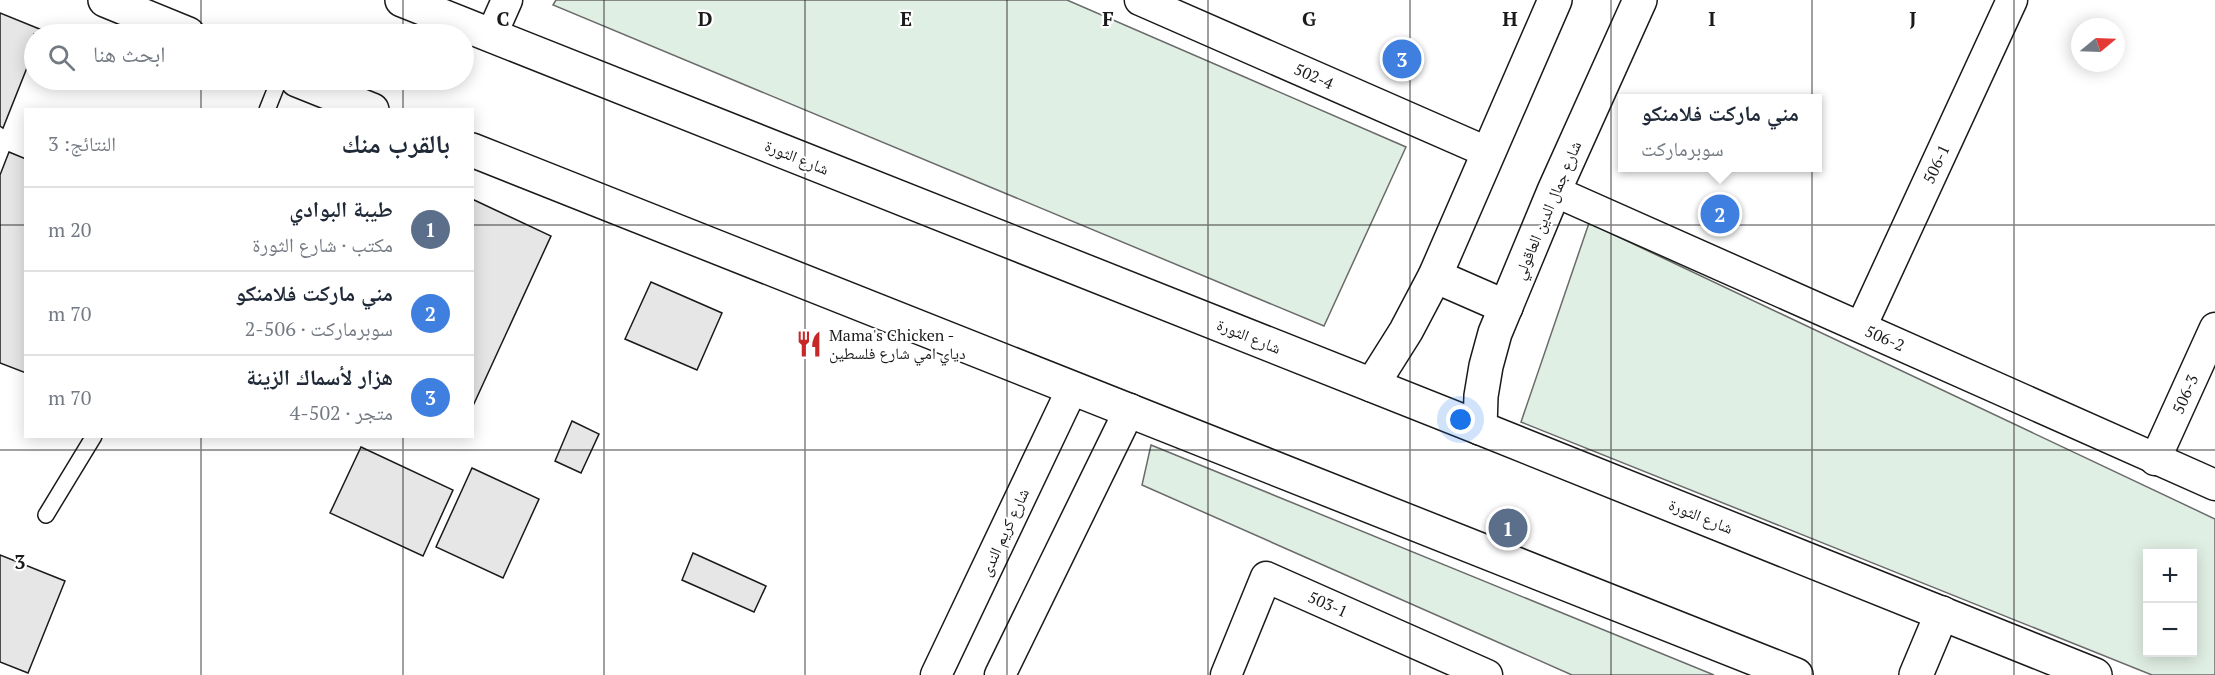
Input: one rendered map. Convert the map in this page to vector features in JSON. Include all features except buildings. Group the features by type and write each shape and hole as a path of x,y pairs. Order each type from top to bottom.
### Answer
{"main road":[{"path":"105,0 164,24"},
{"name":"شارع الثورة","path":"402,0 461,24"},
{"path":"1372,385 1406,331 1435,276 1555,0"},
{"name":"شارع جمال الدين العاقولي","path":"1480,428 1481,396 1495,333 1554,191 1640,0"},
{"name":"شارع الثورة","path":"474,29 1480,428 2095,675"},
{"path":"322,90 367,108"},
{"path":"474,151 1796,675"},
{"path":"1435,276 1506,307"},
{"path":"1916,675 1942,613"}],"street":[{"path":"491,36 507,0"},
{"name":"502-4","path":"1140,0 1190,10 1487,152"},
{"name":"506-1","path":"1861,327 2012,0"},
{"name":"506-2","path":"1554,191 2215,485"},
{"name":"506-3","path":"2156,460 2215,328"},
{"name":"شارع كريم الندى","path":"936,675 1072,389"},
{"path":"1000,675 1130,409"},
{"name":"503-1","path":"1226,675 1266,577 1487,675"}],"lane":[{"path":"268,108 275,90"},
{"path":"46,515 93,438"}],"green space":[{"path":"556,0 1067,0 1406,147 1324,326 553,5"},
{"path":"1589,223 2215,519 2215,675 2152,675 1521,422"},
{"path":"1151,445 1714,675 1572,675 1142,485"}],"place":[{"name":"هزار لأسماك الزينة","path":"1402,59"},
{"name":"مني ماركت فلامنكو","path":"1720,214"},
{"name":"Mama's Chicken - دياي امي شارع فلسطين","path":"809,344"},
{"name":"طيبة البوادي","path":"1508,528"}]}
